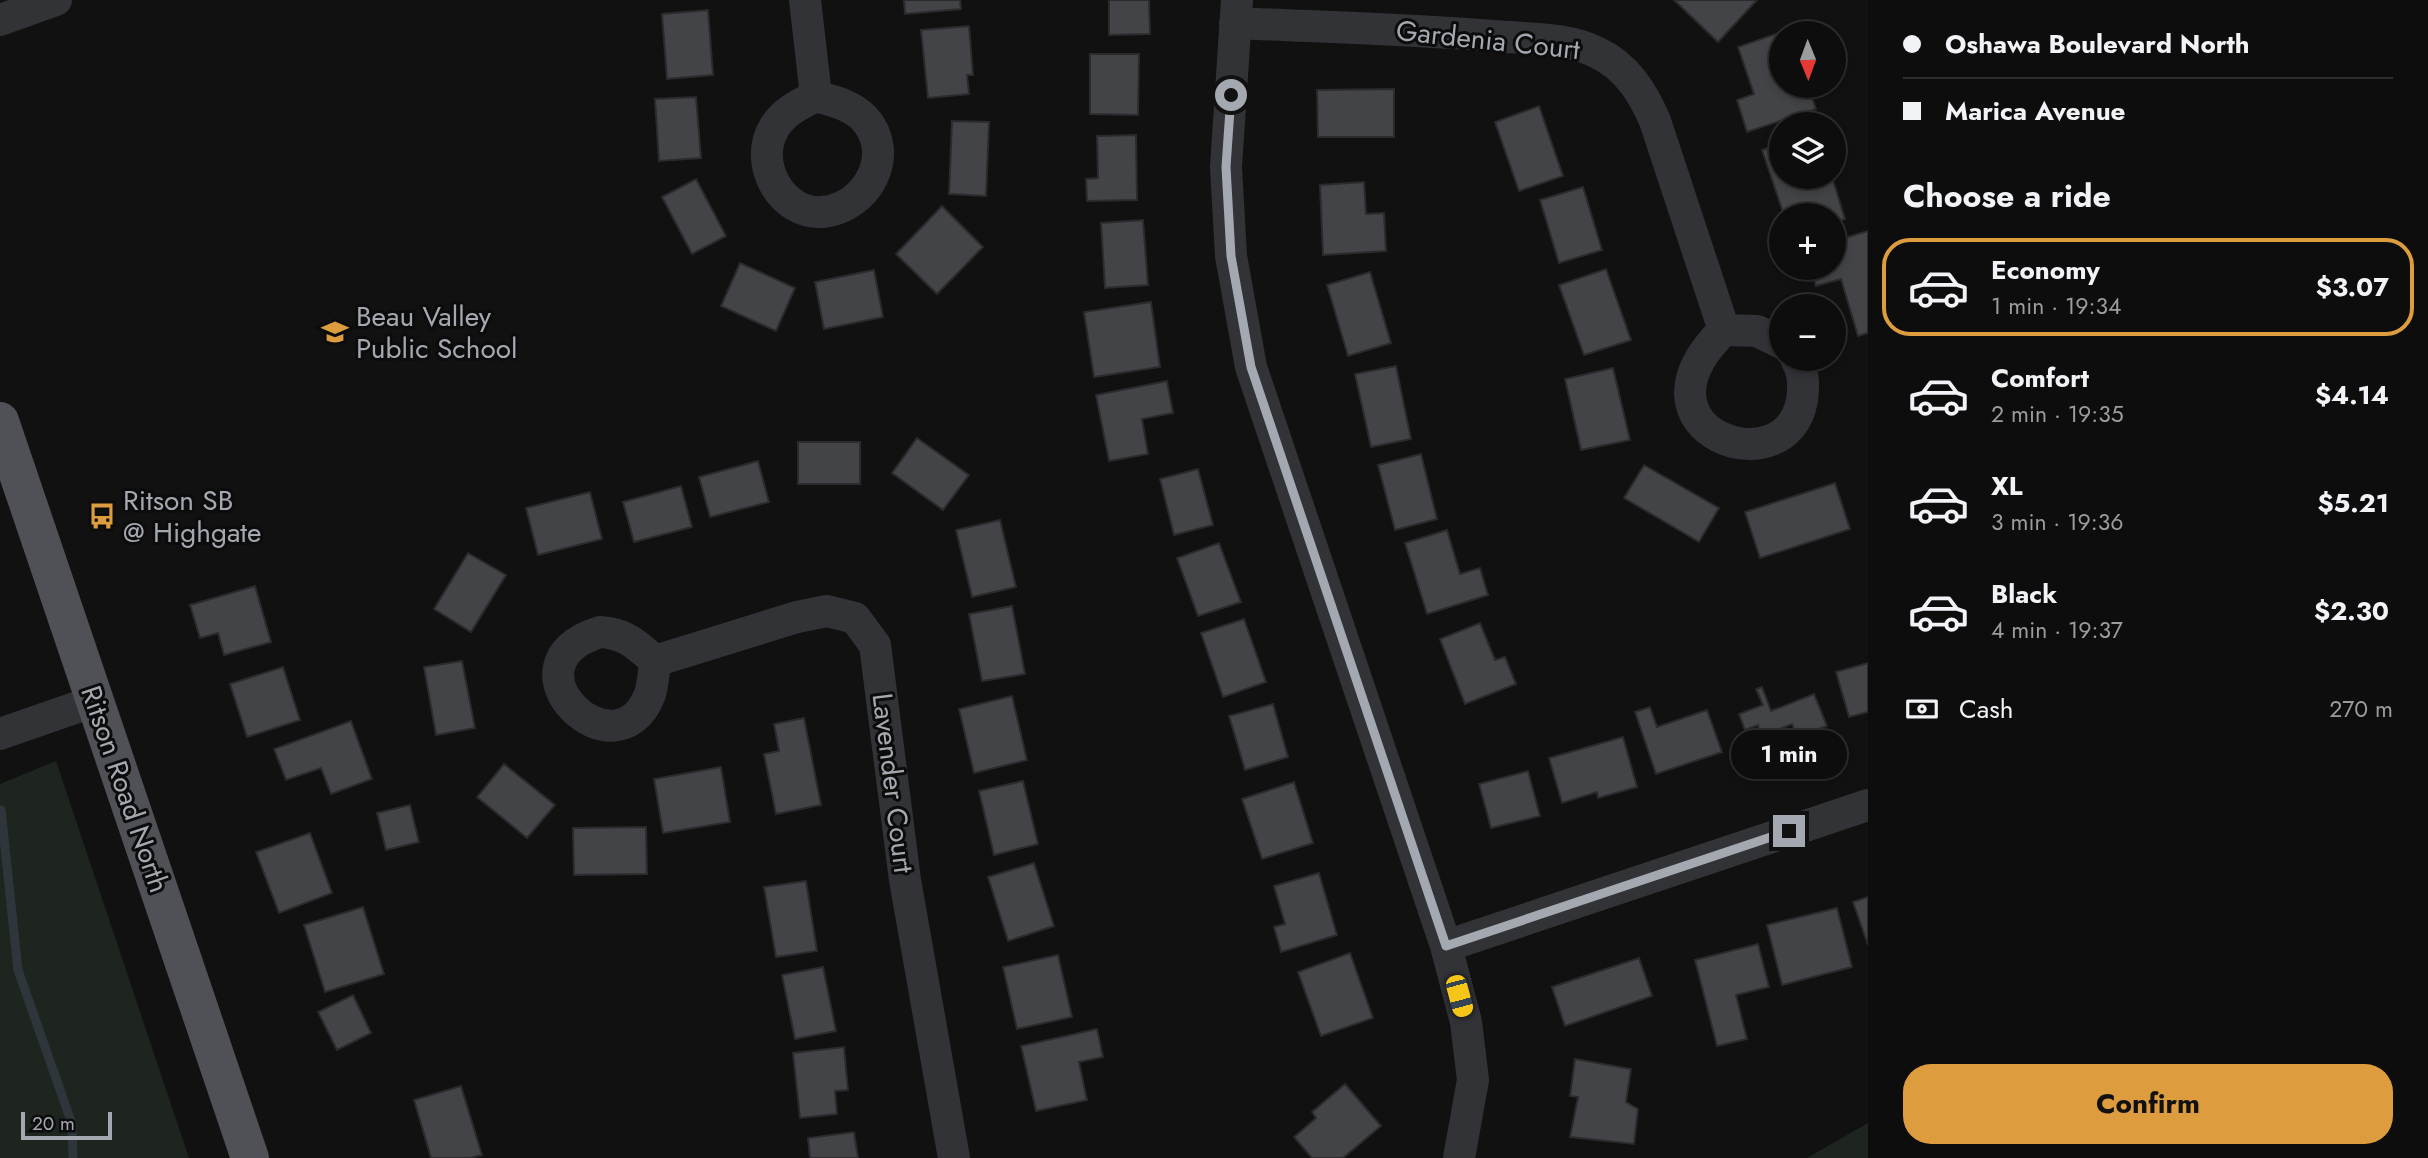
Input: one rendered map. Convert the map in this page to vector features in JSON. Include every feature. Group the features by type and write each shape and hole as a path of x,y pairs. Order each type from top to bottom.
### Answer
{"main road":[{"name":"Ritson Road North","path":"0,421 250,1158"}],"street":[{"path":"0,20 56,0"},
{"path":"805,0 816,96"},
{"path":"1236,12 1226,167 1231,256 1251,367 1446,946 1466,1022 1473,1080 1459,1158"},
{"name":"Gardenia Court","path":"1236,12 1557,41 1588,49 1614,63 1644,97 1655,121 1724,330"},
{"path":"1769,337 1757,331 1724,330 1705,348 1692,371 1689,391 1694,411 1701,422 1716,436 1731,443 1766,442 1790,426 1801,409 1804,385 1800,371"},
{"name":"Lavender Court","path":"655,661 797,617 827,611 855,618 875,645 905,880 954,1158"},
{"path":"0,734 95,701"},
{"path":"1446,946 1868,804"}],"shaded area":[{"path":"56,761 189,1158 0,1158 0,784"},
{"path":"1868,1123 1868,1158 1807,1158"}],"building":[{"path":"904,0 960,0 961,9 905,14"},
{"path":"1109,0 1149,0 1150,34 1109,35"},
{"path":"1674,0 1757,0 1718,42"},
{"path":"708,10 713,75 667,79 662,14"},
{"path":"969,26 973,75 967,75 969,94 928,98 921,30"},
{"path":"1769,36 1769,98 1812,98 1816,109 1807,112 1769,112 1769,125 1747,132 1737,100 1754,94 1738,47"},
{"path":"1090,54 1139,54 1138,115 1090,114"},
{"path":"1394,89 1394,137 1318,137 1317,90"},
{"path":"696,97 701,158 659,161 655,99"},
{"path":"1539,106 1563,176 1519,191 1495,122"},
{"path":"952,121 989,122 986,196 949,194"},
{"path":"1136,135 1137,200 1087,201 1086,179 1098,178 1097,136"},
{"path":"1769,148 1769,171 1762,150"},
{"path":"696,179 726,236 692,254 662,197"},
{"path":"1364,182 1366,214 1384,213 1386,251 1323,255 1320,185"},
{"path":"1583,187 1602,250 1559,263 1540,200"},
{"path":"1775,189 1836,189 1840,203 1780,203"},
{"path":"942,206 983,247 937,294 896,254"},
{"path":"1143,220 1148,285 1105,288 1101,223"},
{"path":"1868,231 1868,333 1858,336 1841,280 1846,280 1846,237"},
{"path":"740,263 795,288 776,331 721,306"},
{"path":"1606,269 1631,340 1584,355 1559,285"},
{"path":"874,270 883,317 824,329 815,282"},
{"path":"1370,272 1391,343 1348,356 1327,285"},
{"path":"1814,280 1837,280 1816,286"},
{"path":"1151,302 1160,367 1094,377 1084,312"},
{"path":"1396,366 1411,439 1371,447 1355,374"},
{"path":"1613,368 1630,440 1581,450 1565,379"},
{"path":"1167,381 1173,413 1142,419 1148,454 1109,461 1096,395"},
{"path":"917,438 969,475 943,510 892,473"},
{"path":"798,442 860,442 860,484 798,484"},
{"path":"1421,454 1437,519 1395,530 1378,465"},
{"path":"758,461 769,502 710,517 699,477"},
{"path":"1644,465 1719,508 1699,542 1624,498"},
{"path":"1198,469 1213,525 1174,535 1160,479"},
{"path":"1835,483 1850,529 1760,558 1745,512"},
{"path":"681,486 692,527 634,542 623,502"},
{"path":"590,492 602,539 538,555 526,508"},
{"path":"1000,520 1016,587 972,597 956,530"},
{"path":"1447,530 1460,574 1480,568 1488,595 1427,614 1405,543"},
{"path":"1219,543 1241,602 1198,616 1177,558"},
{"path":"468,553 506,575 471,632 434,609"},
{"path":"255,586 271,642 224,655 218,633 200,638 190,605"},
{"path":"1012,606 1025,674 982,681 969,614"},
{"path":"1244,619 1266,682 1223,697 1201,633"},
{"path":"1480,623 1495,660 1505,657 1516,684 1465,704 1440,639"},
{"path":"462,661 475,728 436,735 424,667"},
{"path":"1868,663 1868,712 1849,717 1836,672"},
{"path":"283,667 300,720 247,737 230,684"},
{"path":"1762,687 1771,711 1814,694 1827,726 1797,737 1792,724 1760,737 1758,725 1745,730 1739,714 1763,705 1756,689"},
{"path":"1012,696 1027,760 974,773 959,709"},
{"path":"1273,704 1288,757 1245,770 1229,716"},
{"path":"1650,707 1657,727 1707,710 1722,752 1656,774 1635,712"},
{"path":"804,718 821,805 776,814 764,754 779,751 774,724"},
{"path":"351,721 372,779 331,794 321,768 286,780 274,749"},
{"path":"1623,737 1637,787 1598,798 1597,792 1562,803 1549,758"},
{"path":"504,764 555,805 527,838 477,797"},
{"path":"721,767 730,822 663,833 654,779"},
{"path":"1528,771 1540,816 1491,828 1479,784"},
{"path":"1023,781 1038,844 994,855 979,791"},
{"path":"1294,782 1313,843 1262,859 1242,799"},
{"path":"410,805 419,842 386,850 377,813"},
{"path":"646,827 647,874 574,875 573,828"},
{"path":"310,833 332,893 279,913 256,852"},
{"path":"1034,863 1054,926 1008,941 988,877"},
{"path":"1319,873 1337,935 1281,952 1274,927 1285,924 1274,886"},
{"path":"806,881 817,951 776,957 764,887"},
{"path":"1868,897 1868,945 1853,902"},
{"path":"363,907 384,974 325,992 304,925"},
{"path":"1837,908 1852,967 1782,985 1767,925"},
{"path":"1758,944 1769,987 1736,995 1747,1039 1717,1046 1695,960"},
{"path":"1350,953 1373,1018 1321,1036 1298,972"},
{"path":"1058,955 1072,1017 1017,1029 1003,967"},
{"path":"1639,958 1652,996 1565,1026 1552,987"},
{"path":"823,967 836,1031 795,1039 782,975"},
{"path":"353,995 371,1033 337,1050 318,1012"},
{"path":"1097,1029 1103,1057 1079,1062 1087,1100 1036,1111 1021,1046"},
{"path":"844,1047 848,1090 835,1091 837,1114 800,1118 793,1053"},
{"path":"1575,1059 1631,1069 1626,1102 1638,1109 1634,1144 1570,1137 1578,1097 1570,1096"},
{"path":"1345,1084 1381,1126 1343,1158 1312,1158 1294,1137 1316,1118 1312,1112"},
{"path":"461,1086 482,1155 470,1158 431,1158 414,1100"},
{"path":"854,1132 858,1158 810,1158 808,1138"}],"waterway":[{"path":"1,810 18,970 72,1124 73,1158"}],"place":[{"name":"Beau Valley Public School","path":"335,332"},
{"name":"Ritson SB @ Highgate","path":"102,516"}],"route":[{"path":"1231,95 1226,167 1231,256 1251,367 1446,946 1789,831"}]}
